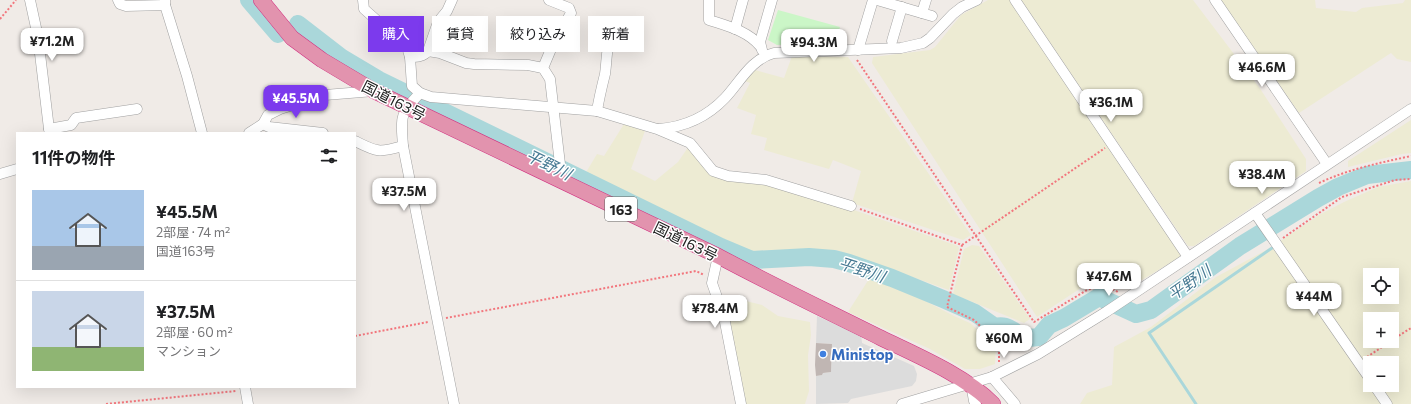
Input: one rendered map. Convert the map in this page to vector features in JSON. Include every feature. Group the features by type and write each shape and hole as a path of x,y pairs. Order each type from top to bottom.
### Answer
{"highway":[{"name":"国道163号","path":"261,0 292,38 322,60 374,91 562,178 903,348 971,384 993,404"}],"street":[{"path":"30,0 38,37 50,131 71,125 76,118 137,108"},
{"path":"118,0 120,4 126,6 165,3 202,132"},
{"path":"363,0 364,9 407,47 410,57 412,86 420,93 431,97 597,111 657,129 690,143 713,171 728,176 766,180 851,206"},
{"path":"410,57 418,57 428,51 438,22 447,11 452,0"},
{"path":"543,68 571,13 569,8 550,0"},
{"path":"709,0 709,20 735,29 756,41 765,56"},
{"path":"735,29 743,0"},
{"path":"760,46 772,0"},
{"path":"854,50 873,0"},
{"path":"877,0 901,5 932,16"},
{"path":"922,13 926,0"},
{"path":"657,129 675,128 695,121 724,99 757,60 765,56 774,53 901,48 923,42 930,38 953,14 962,7 977,0"},
{"path":"1014,0 1188,257"},
{"path":"1215,0 1327,164"},
{"path":"892,41 901,5"},
{"path":"428,51 440,53 466,63 528,65 543,68 550,79 562,178"},
{"path":"597,111 608,52"},
{"path":"251,132 263,124 268,115 273,112 316,97 374,91"},
{"path":"420,93 407,107 401,121 403,146 454,404"},
{"path":"902,404 996,376 1038,354 1106,312 1188,257 1258,217 1327,164 1411,109"},
{"path":"263,124 270,127 314,132"},
{"path":"356,141 378,152 385,152 403,146"},
{"path":"0,174 16,169"},
{"path":"1258,217 1363,368"},
{"path":"718,256 712,283 724,317 741,404"},
{"path":"996,376 1015,404"},
{"path":"971,384 974,401 976,404"},
{"path":"245,388 248,404"},
{"path":"1379,392 1387,404"}],"path":[{"path":"0,19 16,0"},
{"path":"854,50 1034,322 1087,290 1096,287 1105,287 1117,291 1126,299"},
{"path":"1038,354 1023,348 999,344 974,320 947,307 962,245 1112,144"},
{"path":"1319,183 1362,166 1411,156"},
{"path":"1276,243 1342,196 1395,180 1411,179"},
{"path":"851,206 962,245"},
{"path":"356,336 696,271 704,275 712,283"},
{"path":"1399,336 1411,328"},
{"path":"996,376 999,344"},
{"path":"1359,362 1380,348"},
{"path":"106,404 245,388"}],"shaded area":[{"path":"988,0 1010,0 1180,251 1180,257 1127,289 1122,289 1109,282 1087,284 1037,317 872,63 873,57 930,50 935,47 961,15"},
{"path":"1021,0 1193,0 1259,87 1306,159 1306,171 1194,246 1188,246"},
{"path":"1221,0 1315,0 1316,8 1356,12 1362,8 1403,3 1405,0 1411,0 1411,62 1397,59 1391,53 1299,113"},
{"path":"792,56 848,57 971,235 963,240 852,203 861,171 833,160 829,169 764,150 767,138 751,134 756,115 737,108 750,83 745,81 755,70 784,78"},
{"path":"1411,120 1411,153 1348,167 1348,161"},
{"path":"624,124 645,131 631,169 655,181 678,162 689,146 710,171 761,183 851,209 958,246 959,248 949,290 836,250 737,251 585,174 597,154 604,156"},
{"path":"1411,181 1411,404 1080,404 1087,393 1112,385 1114,347 1151,327 1216,277 1270,248 1319,215 1378,187"},
{"path":"972,245 979,246 1030,319 1024,323 953,294 964,249"},
{"path":"869,279 910,293 970,323 996,347 995,364 980,369 965,369 930,349 848,312"},
{"path":"722,295 762,305 778,316 810,322 811,335 808,355 809,391 805,404 745,404 727,304"},
{"path":"817,316 844,328 845,325 861,333 862,343 914,366 917,374 916,381 912,386 851,399 848,403 816,404 816,376 831,372 832,344 816,343"}],"green space":[{"path":"778,10 840,27 836,39 818,34 817,43 777,45 768,40"}],"building":[{"name":"Ministop","path":"816,343 832,344 831,372 816,376 815,365"}],"waterway":[{"name":"平野川","path":"249,0 278,34"},
{"name":"平野川","path":"298,24 342,58 379,80 721,247 752,260 809,257 834,259 849,263 892,278 975,313 995,327 1000,326 1009,328 1014,331 1014,335 1019,339 1039,337 1049,325 1064,318 1099,297 1136,314 1151,310 1240,246 1338,187 1367,175 1411,170"},
{"path":"1196,404 1149,333 1272,248"}],"place":[{"name":"Ministop","path":"823,354"}]}
